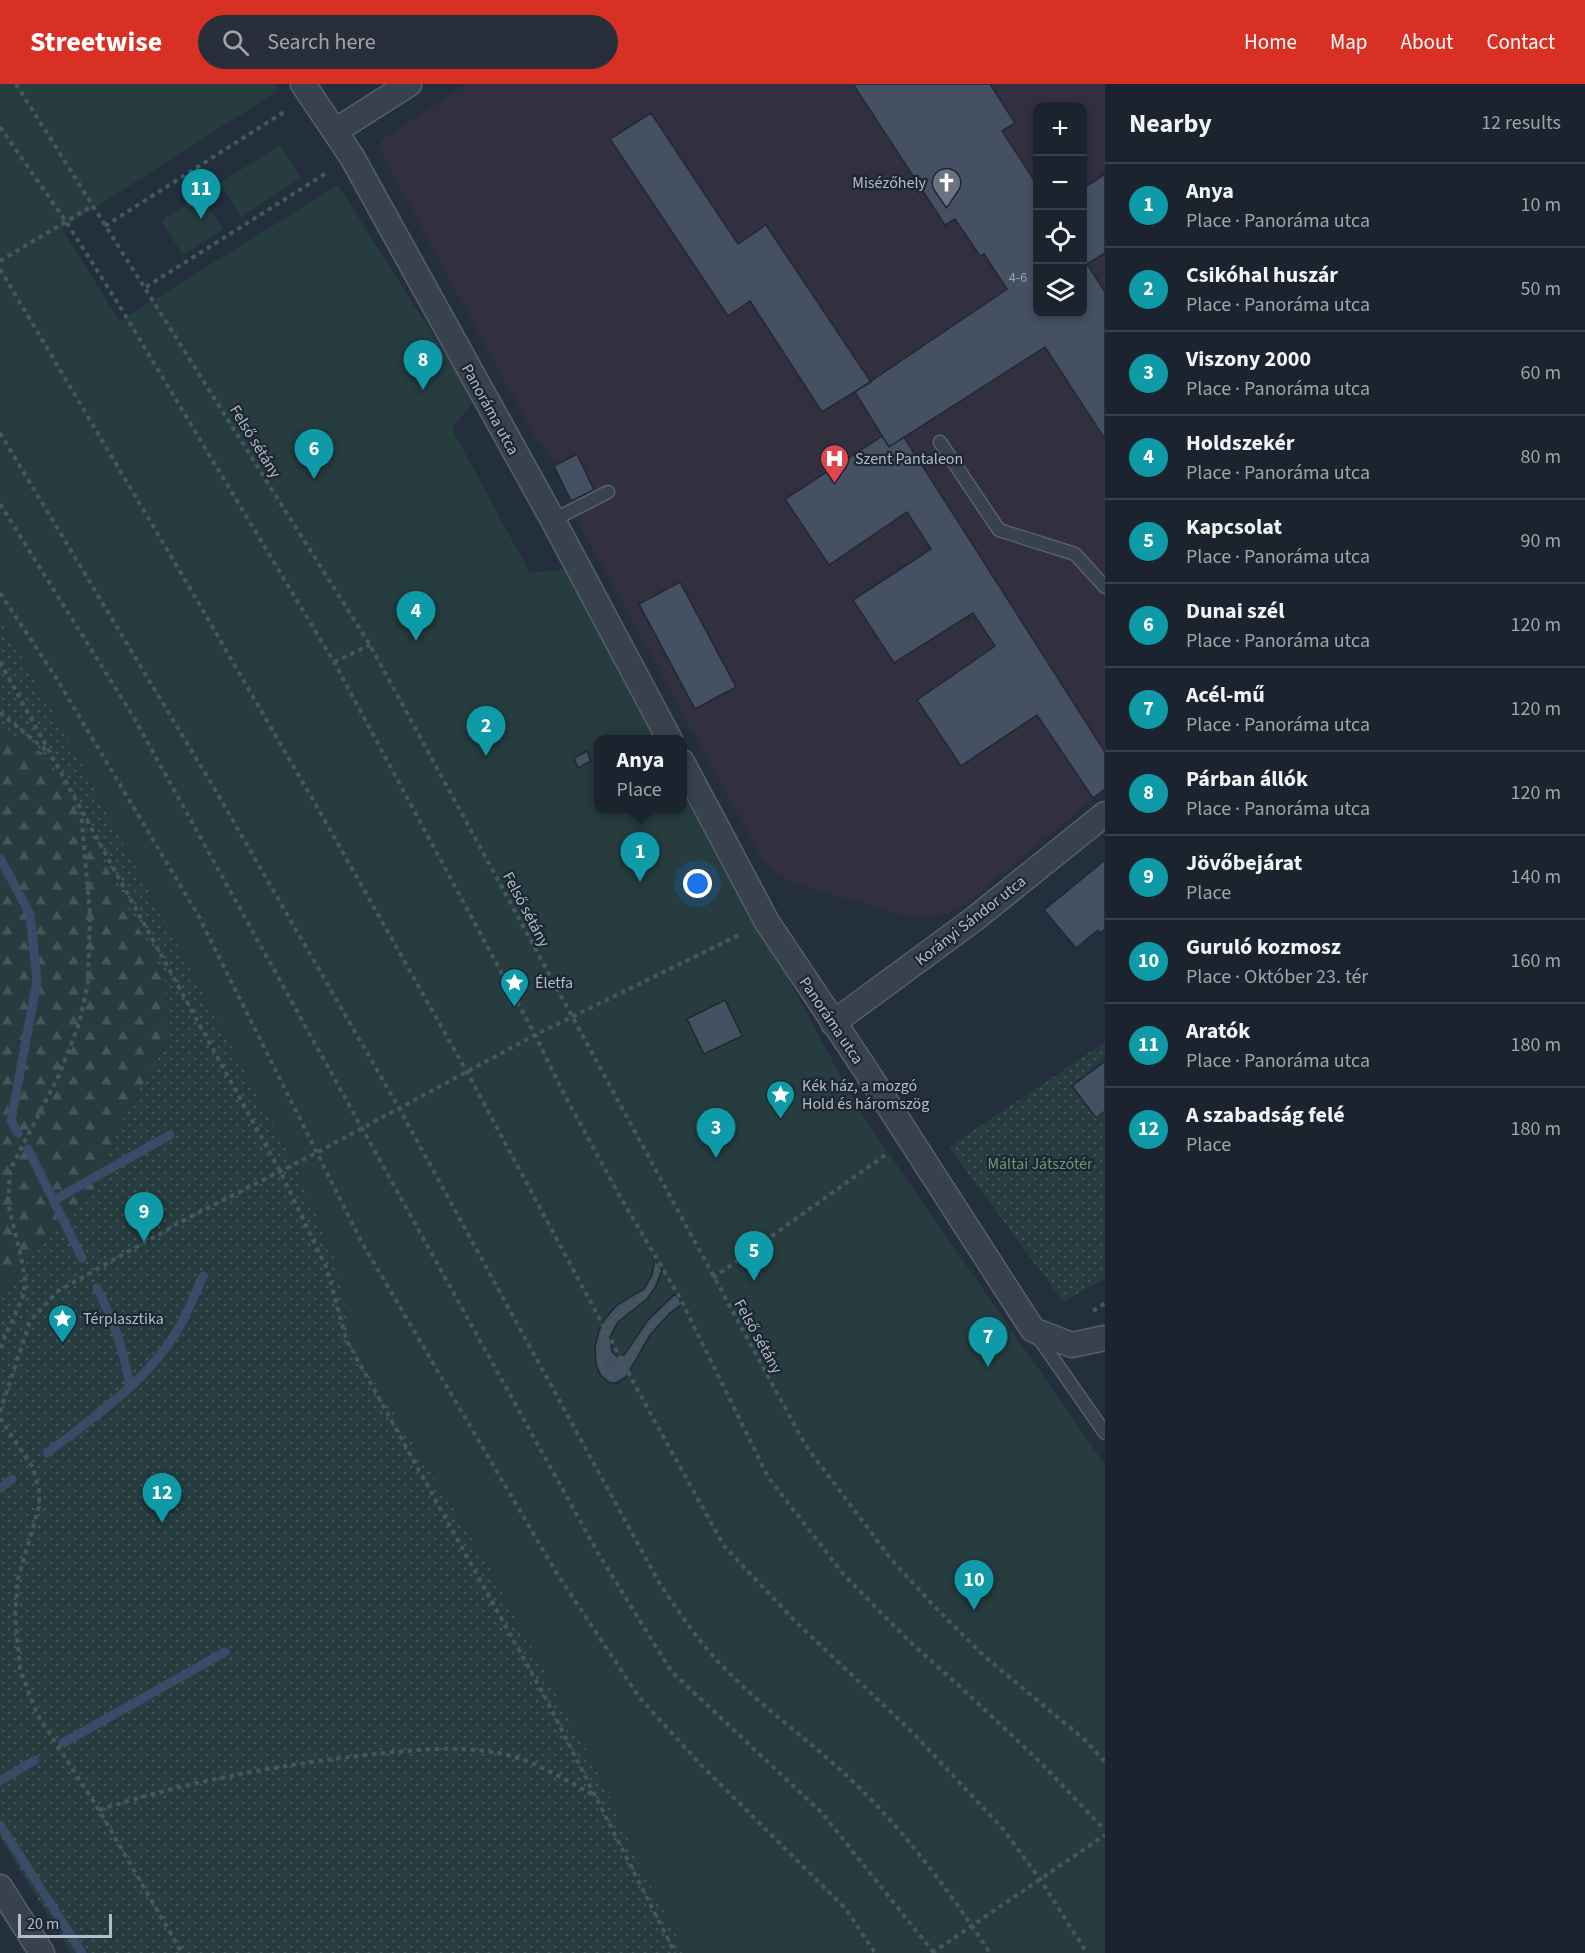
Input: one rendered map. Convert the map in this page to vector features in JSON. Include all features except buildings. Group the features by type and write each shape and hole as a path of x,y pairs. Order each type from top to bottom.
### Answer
{"street":[{"path":"335,131 409,84"},
{"name":"Panoráma utca","path":"307,90 352,157 553,520 667,735"},
{"name":"Panoráma utca","path":"687,771 767,922 910,1138 1033,1330"},
{"name":"Korányi Sándor utca","path":"833,1023 973,920 1105,814"},
{"path":"1033,1330 1072,1345 1105,1338"},
{"path":"0,1887 42,1953"}],"lane":[{"path":"940,442 999,530 1075,554 1105,587"},
{"path":"553,520 608,492"},
{"path":"1033,1330 1105,1433"}],"path":[{"name":"Felső sétány","path":"16,84 370,645 806,1446 891,1559 932,1604 984,1656 1085,1740 1105,1762"},
{"path":"105,226 307,90"},
{"path":"0,127 67,223 149,354 334,662 535,1035 563,1092 679,1299 768,1477 844,1575 910,1642 1041,1763 1105,1830"},
{"path":"146,288 352,157"},
{"path":"0,261 92,206"},
{"path":"0,269 196,598 467,1072 648,1410 724,1546 794,1620 923,1743 1003,1829 1040,1879 1087,1953"},
{"path":"0,433 217,794 399,1108 661,1586 714,1657 784,1723 846,1775 908,1838 990,1953"},
{"path":"0,504 133,716 598,1553 671,1671 822,1813 933,1953 1105,1835"},
{"path":"0,593 55,675 198,915 361,1241 556,1572 639,1697 701,1765 846,1909 874,1953"},
{"path":"334,662 370,645"},
{"path":"0,662 280,1171 327,1269 346,1339 481,1578 545,1697 675,1953"},
{"path":"0,713 48,752"},
{"path":"0,1348 24,1294 23,1268 8,1203 10,1170 59,1075 79,1024 88,982 90,915 81,808"},
{"path":"0,1412 30,1321 58,1291 137,1246 535,1035 767,922"},
{"path":"713,1278 910,1138"},
{"path":"658,1263 653,1283 648,1291 614,1317 604,1334 602,1370 615,1377 623,1372 651,1326 679,1299"},
{"path":"0,1418 33,1468 39,1490 39,1506 18,1579 15,1616 21,1669 37,1714 99,1810 182,1953"},
{"path":"99,1810 154,1792 232,1775 324,1760 415,1750 467,1749 508,1755 548,1770 596,1796"}],"shaded area":[{"name":"Szent Pantaleon","path":"467,84 1105,84 1105,789 969,901 949,913 926,918 899,914 798,885 778,874 763,860 581,527 579,515 546,450 535,437 379,148 381,141"}],"green space":[{"path":"0,84 275,84 279,90 62,229 120,321 338,185 474,400 452,429 530,573 565,569 656,735 594,735 594,813 687,813 687,793 862,1115 1105,1465 1105,1953 685,1953 638,1861 601,1779 489,1566 353,1347 337,1266 300,1176 62,728 0,620"},
{"path":"280,145 301,178 241,217 220,183"},
{"path":"201,195 223,229 183,255 161,221"},
{"path":"0,620 62,728 300,1176 337,1266 353,1347 489,1566 601,1779 638,1861 685,1953 71,1953 0,1837 0,1296 38,1248 95,1188 122,1120 166,1045 165,978 48,756 0,727"},
{"path":"0,727 48,756 165,978 166,1045 122,1120 95,1188 38,1248 0,1296"},
{"name":"Máltai Játszótér","path":"1105,1042 1105,1278 1063,1302 949,1147"}],"waterway":[{"path":"0,858 30,914 37,981 11,1121 18,1133"},
{"path":"54,1200 170,1135"},
{"path":"28,1149 82,1258"},
{"path":"47,1453 122,1394 155,1361 182,1322 203,1276"},
{"path":"97,1288 118,1336 130,1387"},
{"path":"0,1488 12,1479"},
{"path":"63,1743 225,1652"},
{"path":"0,1781 35,1760"},
{"path":"0,1825 82,1953"}],"place":[{"name":"Misézőhely","path":"947,208"},
{"name":"Aratók","path":"201,219"},
{"name":"Párban állók","path":"423,390"},
{"name":"Dunai szél","path":"314,479"},
{"name":"Szent Pantaleon","path":"834,484"},
{"name":"Holdszekér","path":"416,641"},
{"name":"Csikóhal huszár","path":"486,756"},
{"name":"Anya","path":"640,882"},
{"name":"Életfa","path":"514,1008"},
{"name":"Kék ház, a mozgó Hold és háromszög","path":"781,1120"},
{"name":"Viszony 2000","path":"716,1158"},
{"name":"Jövőbejárat","path":"144,1242"},
{"name":"Kapcsolat","path":"754,1281"},
{"name":"Térplasztika","path":"62,1344"},
{"name":"Acél-mű","path":"988,1367"},
{"name":"A szabadság felé","path":"162,1523"},
{"name":"Guruló kozmosz","path":"974,1610"}]}
